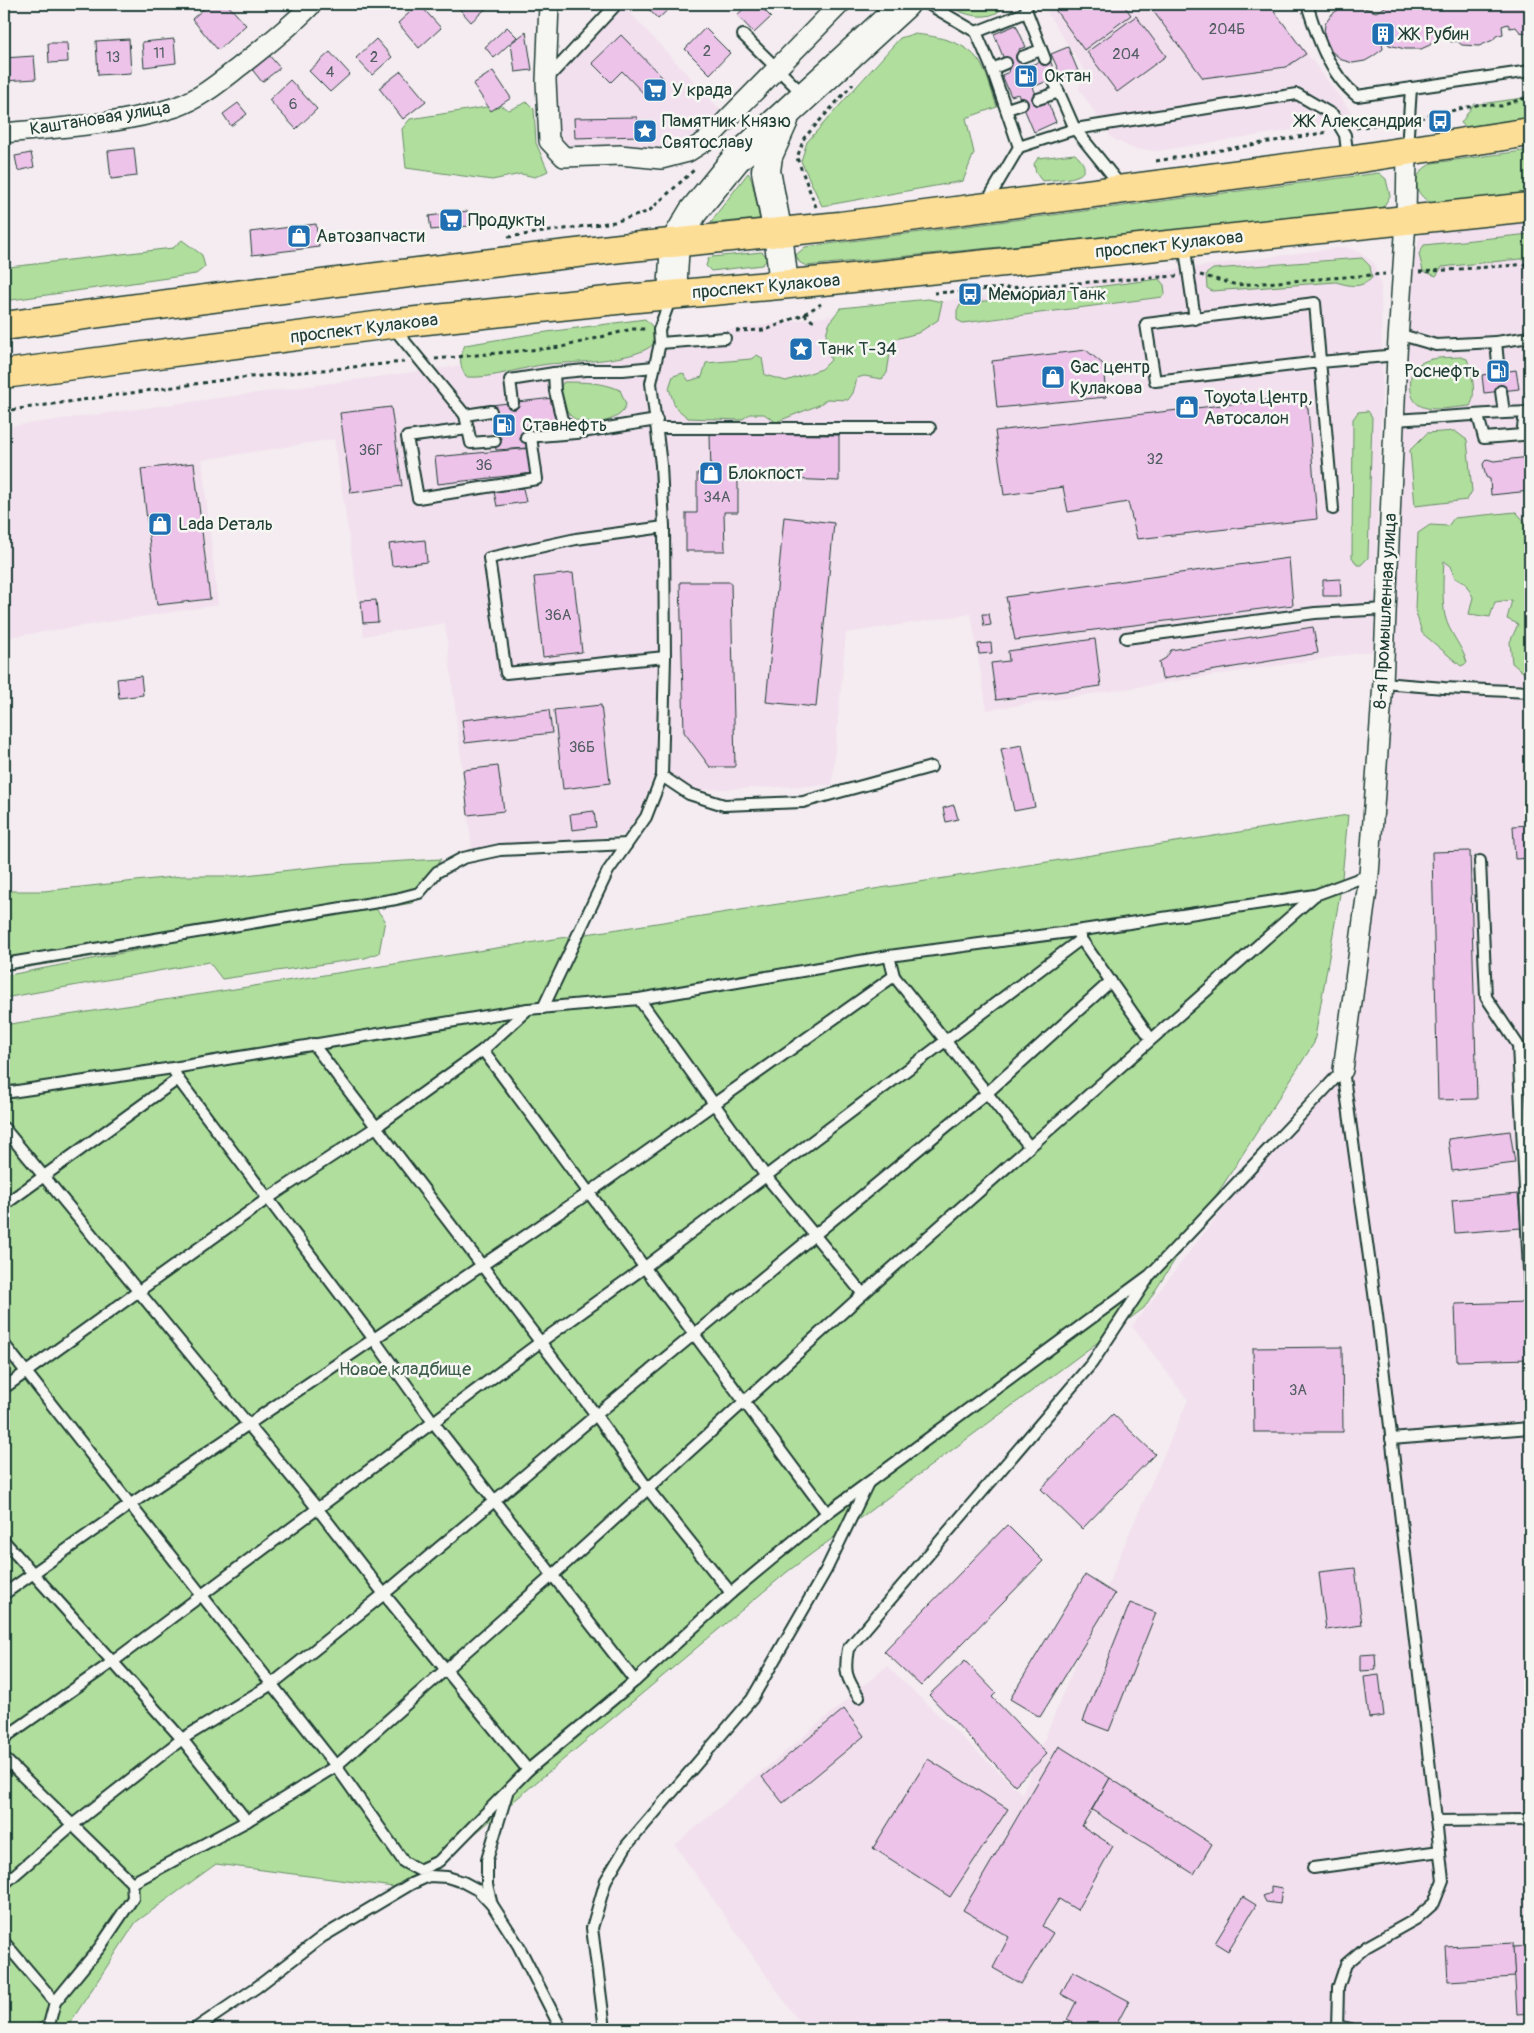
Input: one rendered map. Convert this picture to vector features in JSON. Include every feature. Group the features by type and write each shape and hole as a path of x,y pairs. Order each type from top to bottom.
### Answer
{"main road":[{"path":"672,294 674,242 693,212 736,159 894,7"},
{"path":"784,284 778,234 766,171 768,156 796,103"},
{"path":"4,326 432,270 674,242 778,234 1348,160 1530,132"},
{"name":"проспект Кулакова","path":"4,374 390,324 1530,207"},
{"path":"637,246 662,234 693,212"}],"street":[{"name":"Каштановая улица","path":"4,133 70,127 142,115 177,106 204,94 270,42 312,4"},
{"path":"549,4 546,81 549,141 564,157 620,155 661,159 688,152 707,140 840,4"},
{"name":"8-я Промышленная улица","path":"1343,1070 1369,875 1386,609 1398,334 1406,221 1407,151"}],"lane":[{"path":"928,4 976,32 992,69 1020,148"},
{"path":"1307,4 1317,37 1343,85 1356,96 1530,71"},
{"path":"546,81 614,6"},
{"path":"976,32 1026,8 1043,55 1022,57"},
{"path":"743,35 778,68 796,103"},
{"path":"992,69 1006,64"},
{"path":"1054,79 1075,129 1124,189"},
{"path":"1407,151 1411,88"},
{"path":"1038,99 1059,92"},
{"path":"984,207 995,186 1020,148 1075,129 1297,94 1333,115 1345,135 1348,160"},
{"path":"1007,109 1022,104"},
{"path":"1184,243 1195,319"},
{"path":"543,1008 608,871 646,817 662,776 665,656 664,526 661,464 651,383 660,343 659,330 672,294"},
{"path":"1333,508 1320,362 1315,303 1146,324 1155,381 1320,362 1397,355"},
{"path":"390,324 465,415 471,443 495,440"},
{"path":"1398,334 1436,345 1496,342 1530,337"},
{"path":"660,343 725,338"},
{"path":"1496,342 1499,373"},
{"path":"513,402 510,380 586,370 623,370 654,367"},
{"path":"554,373 554,391 562,420 576,433"},
{"path":"1501,391 1504,413"},
{"path":"465,415 491,411"},
{"path":"1394,420 1528,412 1522,434 1484,438 1478,416"},
{"path":"468,429 407,438 418,498 537,479 528,437 657,424 930,428"},
{"path":"664,526 576,539 489,558 506,672 665,656"},
{"path":"1126,638 1314,613 1386,609"},
{"path":"1382,683 1530,692"},
{"path":"662,776 689,794 724,805 803,802 931,767"},
{"path":"4,964 419,893 437,872 462,858 500,850 627,844"},
{"path":"1480,861 1486,997 1518,1045 1530,1292"},
{"path":"4,1093 173,1068 528,1009 639,999 889,956 1078,935 1315,895 1369,875"},
{"path":"132,1883 247,1821 336,1766 446,1671 1029,1146 1241,962 1315,895"},
{"path":"1078,935 1151,1039"},
{"path":"4,1738 202,1596 539,1343 645,1268 766,1175 946,1042 1078,935"},
{"path":"889,956 894,976 1029,1146"},
{"path":"4,1594 131,1504 590,1192 714,1102 894,976"},
{"path":"4,1884 72,1826 182,1739 272,1684 384,1594 494,1500 987,1093 1111,981"},
{"path":"639,999 766,1175 863,1294"},
{"path":"4,1388 267,1200 376,1128 484,1050 528,1009"},
{"path":"313,1044 596,1416 648,1489 731,1593"},
{"path":"484,1050 827,1513"},
{"path":"173,1068 178,1079 267,1200 373,1338 433,1422 554,1574 635,1680"},
{"path":"419,1870 439,1861 528,1770 635,1680 731,1593 827,1513 1150,1274 1343,1070"},
{"path":"1343,1070 1376,1315 1443,1880 1434,1903 1416,1919 1366,1947 1346,1964 1338,1988 1337,2028 1351,2029"},
{"path":"4,1205 178,1079"},
{"path":"4,1128 317,1508 446,1671 528,1770"},
{"path":"858,1697 850,1684 844,1666 848,1649 1092,1363 1150,1274"},
{"path":"4,1344 336,1766 404,1862 419,1870 463,1882 478,1890 493,1906 518,1945 561,2029"},
{"path":"1391,1439 1530,1428"},
{"path":"605,2029 592,1928 606,1880 627,1845 752,1699 826,1570 868,1482"},
{"path":"4,1541 182,1739 247,1821"},
{"path":"4,1758 132,1883 133,1898 100,1947 55,2002 49,2025 43,2029"},
{"path":"493,1906 487,1885 488,1860 508,1791"},
{"path":"1436,1821 1530,1820"},
{"path":"1312,1868 1440,1851"},
{"path":"195,2029 257,1987 322,1937 411,1884 429,1876 447,1877"},
{"path":"4,1942 55,2002"}],"path":[{"path":"1148,162 1409,120 1481,104 1501,106 1530,96"},
{"path":"507,237 614,222 638,215 649,211 697,168"},
{"path":"804,314 816,324"},
{"path":"4,411 230,380 562,347 632,329"}],"shaded area":[{"path":"609,4 622,4 724,114 697,136 667,151 567,148 554,119 554,75 587,26"},
{"path":"1042,4 1270,4 1357,120 1157,151 1134,149 1112,138 1079,89 1084,70"},
{"path":"1530,221 1530,2029 804,2029 675,1845 887,1666 1022,1794 1125,1543 1188,1400 1132,1326 1350,1045 1401,339 1420,233"},
{"path":"1345,247 1357,251 1374,263 1381,286 1382,381 1373,651 987,710 971,614 846,633 832,785 699,790 651,781 641,812 624,835 472,849 445,623 364,636 334,439 202,460 218,605 4,638 4,427"}],"green space":[{"path":"948,4 1005,4 994,14 978,16 961,12"},
{"path":"913,34 933,36 952,42 970,51 977,58 989,81 997,107 966,118 974,153 963,181 822,206 801,161 807,142 900,38"},
{"path":"1530,97 1530,118 1466,127 1461,123 1473,105"},
{"path":"527,102 534,109 536,143 548,171 535,177 521,174 492,180 406,168 402,129 410,119 499,105 509,110"},
{"path":"1530,150 1530,196 1437,205 1429,202 1419,192 1417,179 1425,168 1433,163"},
{"path":"1075,154 1084,169 1075,176 1042,181 1036,173 1034,164 1038,158"},
{"path":"748,173 752,181 760,219 711,223 715,216"},
{"path":"1379,173 1386,179 1390,196 1384,206 1377,210 806,266 799,262 796,255 805,247"},
{"path":"1530,234 1530,258 1442,267 1436,276 1423,271 1419,254 1424,245"},
{"path":"182,240 202,255 205,267 196,274 4,301 4,265 9,267 173,248"},
{"path":"762,252 767,260 762,265 711,271 706,266 708,259 712,257"},
{"path":"1362,258 1370,266 1372,278 1359,285 1336,282 1212,291 1207,288 1206,274 1213,269"},
{"path":"1159,279 1164,285 1165,293 1162,297 963,323 957,320 957,310 961,304"},
{"path":"928,299 942,302 938,320 918,333 896,339 891,347 887,373 882,379 864,376 857,378 853,393 848,400 827,399 819,405 776,422 764,414 750,414 741,420 688,418 675,407 669,388 673,376 683,373 689,381 702,377 706,363 751,359 757,355 762,358 765,375 786,381 822,369 831,360 826,338 828,326 841,308"},
{"path":"645,319 656,333 653,344 641,352 600,360 549,364 487,376 466,377 462,369 461,357 465,345"},
{"path":"1461,357 1467,359 1472,376 1473,395 1470,406 1434,409 1425,408 1417,404 1412,397 1412,370 1417,365 1428,360"},
{"path":"564,382 586,382 613,387 620,390 626,404 625,407 616,417 603,422 589,423 577,420 567,411 560,397 558,389"},
{"path":"1368,411 1372,417 1368,558 1361,565 1357,565 1352,557 1353,419 1358,412"},
{"path":"1455,431 1467,440 1472,491 1467,500 1415,506 1410,450 1427,433"},
{"path":"1516,512 1530,527 1530,673 1524,673 1512,663 1510,642 1518,624 1507,619 1512,600 1495,602 1490,617 1469,614 1473,597 1465,583 1455,578 1451,566 1444,561 1443,596 1445,616 1467,663 1461,666 1422,633 1415,609 1418,533 1430,525 1448,526 1454,518"},
{"name":"Новое кладбище","path":"1348,815 1341,888 1314,1043 1144,1308 787,1572 409,1889 216,1864 136,1922 66,2029 4,2029 4,1025"},
{"path":"441,859 412,903 376,909 385,920 379,953 365,958 222,979 209,962 4,998 4,976 164,945 4,971 4,891 44,891 182,876 237,876 335,865"}],"building":[{"path":"209,4 227,4 246,25 218,50 192,19"},
{"path":"419,4 441,28 419,48 398,23"},
{"path":"455,4 491,4 471,22"},
{"path":"644,4 674,4 658,19"},
{"path":"749,4 758,4 771,17 754,33 737,15"},
{"path":"1051,4 1123,4 1131,15 1084,50"},
{"path":"1148,4 1269,4 1306,54 1286,67 1203,78"},
{"name":"ЖК Рубин","path":"1353,4 1376,12 1391,4 1530,4 1530,34 1520,32 1516,27 1510,28 1508,24 1502,26 1503,34 1479,46 1462,45 1457,41 1451,42 1447,32 1440,34 1441,37 1421,49 1405,49 1389,45 1387,41 1382,42 1383,49 1372,57 1365,61 1353,63 1342,60 1331,51 1324,34 1325,24 1332,14 1344,6"},
{"path":"1136,16 1166,56 1117,92 1087,52"},
{"path":"1016,25 1026,47 1019,49 1026,67 1049,58 1057,77 1033,87 1040,104 1047,100 1056,122 1034,132 1018,94 1011,96 1002,75 1009,72 994,34"},
{"path":"507,27 517,37 494,58 485,47"},
{"path":"705,28 730,53 710,74 685,49"},
{"path":"526,32 532,70 515,72 511,43"},
{"path":"621,35 664,79 647,97 622,71 611,82 592,63"},
{"path":"129,39 131,73 98,75 96,41"},
{"path":"174,39 176,63 144,67 142,42"},
{"path":"376,39 392,57 372,75 356,58"},
{"path":"48,43 67,43 68,62 49,63"},
{"path":"1068,47 1078,71 1062,78 1051,54"},
{"path":"330,52 350,74 330,92 309,71"},
{"path":"268,54 280,68 262,82 251,68"},
{"path":"34,56 36,79 4,81 4,58"},
{"path":"401,71 426,101 403,119 379,88"},
{"path":"493,71 511,98 491,111 473,84"},
{"path":"290,80 317,109 296,129 269,100"},
{"path":"238,103 247,114 231,126 223,114"},
{"path":"637,117 638,136 575,138 574,118"},
{"path":"134,148 137,176 111,179 108,151"},
{"path":"31,153 34,167 18,171 15,156"},
{"path":"468,211 469,226 431,230 429,216"},
{"path":"316,224 319,247 252,255 250,232"},
{"path":"1086,350 1103,364 1106,397 997,408 992,361"},
{"path":"1516,370 1519,389 1484,393 1482,375"},
{"path":"1298,397 1304,401 1308,409 1317,519 1137,539 1128,502 1068,512 1063,487 1004,495 995,431"},
{"path":"553,398 556,422 524,426 527,448 496,450 491,405"},
{"path":"391,407 402,486 351,493 340,413"},
{"path":"710,434 839,435 839,481 738,477 738,512 724,512 725,551 686,551 686,513 697,513 697,473 711,473"},
{"path":"531,448 534,473 438,484 435,457"},
{"path":"1530,457 1530,491 1491,495 1490,479 1486,477 1483,464 1487,459 1494,461"},
{"path":"194,463 210,599 157,605 141,469"},
{"path":"523,488 526,502 497,506 494,492"},
{"path":"784,517 834,523 816,707 766,702"},
{"path":"425,540 427,562 392,566 389,544"},
{"path":"1289,558 1293,605 1015,640 1006,597"},
{"path":"573,573 582,652 543,657 534,577"},
{"path":"1340,579 1341,596 1323,596 1323,580"},
{"path":"680,582 731,582 735,767 710,767 684,732"},
{"path":"376,600 378,622 363,623 361,601"},
{"path":"982,614 989,614 991,625 984,626"},
{"path":"1313,627 1318,653 1162,679 1159,662 1166,658 1171,650"},
{"path":"1095,639 1101,686 996,700 991,663 1009,661 1008,651"},
{"path":"991,643 992,653 979,654 978,644"},
{"path":"141,676 143,695 119,698 117,679"},
{"path":"601,705 610,783 563,789 554,710"},
{"path":"549,710 552,733 465,743 462,720"},
{"path":"1022,745 1035,807 1014,811 1001,749"},
{"path":"498,766 504,811 468,815 463,770"},
{"path":"954,805 958,819 946,822 943,808"},
{"path":"594,811 596,827 572,830 570,814"},
{"path":"1530,825 1530,858 1515,859 1513,826"},
{"path":"1470,851 1477,1099 1438,1100 1432,852"},
{"path":"1510,1131 1515,1163 1452,1171 1448,1139"},
{"path":"1518,1194 1521,1228 1455,1233 1452,1200"},
{"path":"1529,1302 1530,1359 1457,1361 1455,1304"},
{"path":"1342,1347 1343,1432 1254,1432 1253,1348"},
{"path":"1113,1414 1155,1454 1082,1529 1041,1489"},
{"path":"1007,1525 1043,1561 921,1686 884,1651"},
{"path":"1355,1568 1362,1625 1326,1630 1319,1572"},
{"path":"1085,1575 1115,1594 1040,1717 1010,1699"},
{"path":"1130,1603 1156,1613 1109,1731 1083,1721"},
{"path":"1375,1654 1376,1670 1360,1671 1360,1655"},
{"path":"965,1661 996,1693 992,1697 1047,1754 1015,1785 929,1695"},
{"path":"1379,1675 1384,1716 1369,1718 1364,1677"},
{"path":"844,1709 864,1736 783,1803 762,1777"},
{"path":"1059,1746 1110,1778 1082,1826 1113,1846 1077,1910 1059,1899 1042,1926 1053,1933 1021,1984 993,1968 1009,1937 963,1910"},
{"path":"928,1759 1008,1809 950,1897 873,1848"},
{"path":"1110,1778 1212,1844 1194,1874 1092,1810"},
{"path":"1271,1886 1282,1888 1280,1904 1266,1902 1263,1896 1271,1893"},
{"path":"1243,1897 1256,1905 1228,1951 1215,1943"},
{"path":"1513,1943 1515,1977 1448,1981 1446,1947"},
{"path":"1530,1946 1530,2013 1517,2014 1513,1947"},
{"path":"1073,1971 1129,2001 1114,2029 1085,2029 1067,2020 1076,2002 1061,1994"}],"place":[{"name":"ЖК Рубин","path":"1383,34"},
{"name":"Октан","path":"1026,76"},
{"name":"У крада","path":"655,90"},
{"name":"ЖК Александрия","path":"1440,121"},
{"name":"Памятник Князю Святославу","path":"645,131"},
{"name":"Продукты","path":"451,220"},
{"name":"Автозапчасти","path":"299,236"},
{"name":"Мемориал Танк","path":"970,294"},
{"name":"Танк Т-34","path":"801,349"},
{"name":"Роснефть","path":"1498,371"},
{"name":"Gac центр Кулакова","path":"1053,377"},
{"name":"Toyota Центр, Автосалон","path":"1187,407"},
{"name":"Ставнефть","path":"504,425"},
{"name":"Блокпост","path":"711,473"},
{"name":"Lada Dеталь","path":"160,524"}]}
